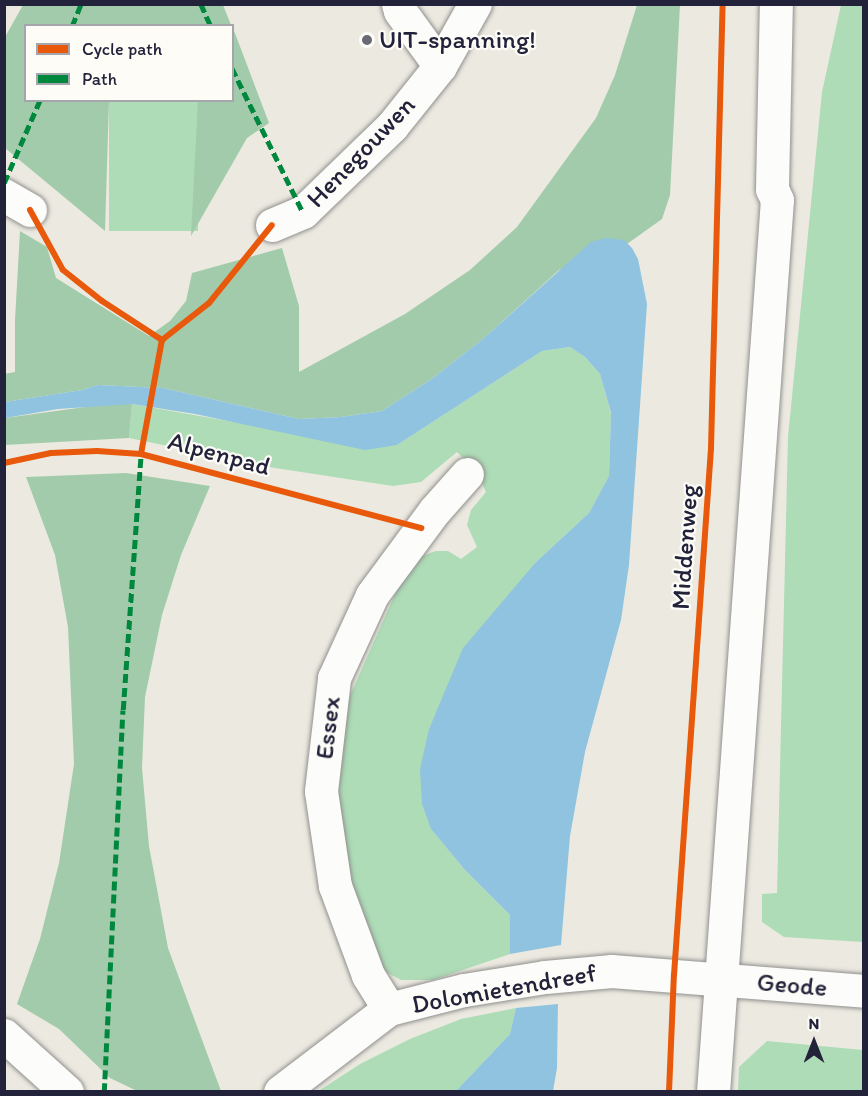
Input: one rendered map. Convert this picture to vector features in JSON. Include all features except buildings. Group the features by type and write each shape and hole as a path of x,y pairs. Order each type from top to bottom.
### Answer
{"street":[{"path":"398,4 400,11 440,66"},
{"name":"Henegouwen","path":"272,225 303,212 392,126 440,66 475,4"},
{"path":"713,1092 777,200 772,189 776,4"},
{"path":"772,189 799,4"},
{"name":"Essex","path":"390,1009 368,975 335,886 321,791 334,678 372,595 435,510 467,474"},
{"name":"Dolomietendreef","path":"280,1092 390,1009 464,990 544,977 612,971 721,978"},
{"name":"Geode","path":"721,978 864,991"},
{"path":"4,1035 67,1092"}],"green space":[{"path":"23,5 223,5 231,24 24,24 24,102 109,102 105,231 5,148 5,37"},
{"path":"637,5 680,5 670,195 662,219 627,244 623,240 559,270 484,338 433,378 382,411 341,417 299,419 163,388 98,385 82,390 5,402 4,374 15,372 15,320 20,231 47,247 56,278 149,336 170,321 186,301 192,273 282,248 299,306 299,372 405,314 470,270 517,227 596,118 615,75"},
{"path":"841,5 864,5 863,942 784,937 762,922 762,894 777,893 788,437 822,92"},
{"path":"234,31 269,123 247,138 191,236 198,102 234,102"},
{"path":"109,102 198,102 198,231 109,231"},
{"path":"570,347 585,357 600,374 611,414 609,476 589,513 536,562 446,691 429,729 431,829 465,870 510,915 510,954 433,980 401,980 386,972 369,943 350,879 335,786 348,700 404,574 419,557 436,551 448,551 461,559 477,547 467,525 471,510 486,492 476,471 457,452 421,482 393,486 275,468 129,438 132,404 256,426 397,445 542,351"},
{"path":"114,403 132,404 129,438 5,445 5,418"},
{"path":"126,473 210,486 181,555 162,615 145,697 142,768 149,846 168,948 221,1091 137,1091 110,1078 59,1029 17,1004 40,939 59,863 74,764 68,627 55,555 26,477"},
{"path":"516,1008 510,1034 456,1091 317,1092 360,1064 410,1039 461,1019"},
{"path":"767,1041 863,1050 863,1091 738,1091 739,1067"}],"water":[{"path":"606,238 624,240 632,248 638,259 647,304 629,565 621,620 585,752 570,836 561,945 510,954 510,915 465,870 431,829 422,804 420,769 429,729 463,648 536,562 589,513 609,476 611,413 600,374 585,357 570,347 542,351 397,445 365,450 195,414 132,404 58,409 5,418 5,402 82,390 98,385 163,388 299,419 341,417 382,411 433,378 484,338 591,242"},
{"path":"558,1004 557,1068 553,1091 456,1091 510,1034 516,1008"}],"marked path":[{"path":"73,24 81,4"},
{"path":"201,4 210,24"},
{"path":"234,72 303,212"},
{"path":"4,183 39,102"},
{"path":"104,1092 123,710 141,454"}],"cycle path":[{"name":"Middenweg","path":"669,1092 674,975 711,448 723,4"},
{"path":"30,210 63,270 102,301 162,340 209,303 272,225"},
{"path":"141,454 162,340"},
{"name":"Alpenpad","path":"4,463 51,453 97,451 141,454 421,528"}],"place":[{"name":"UIT-spanning!","path":"367,40"}]}
